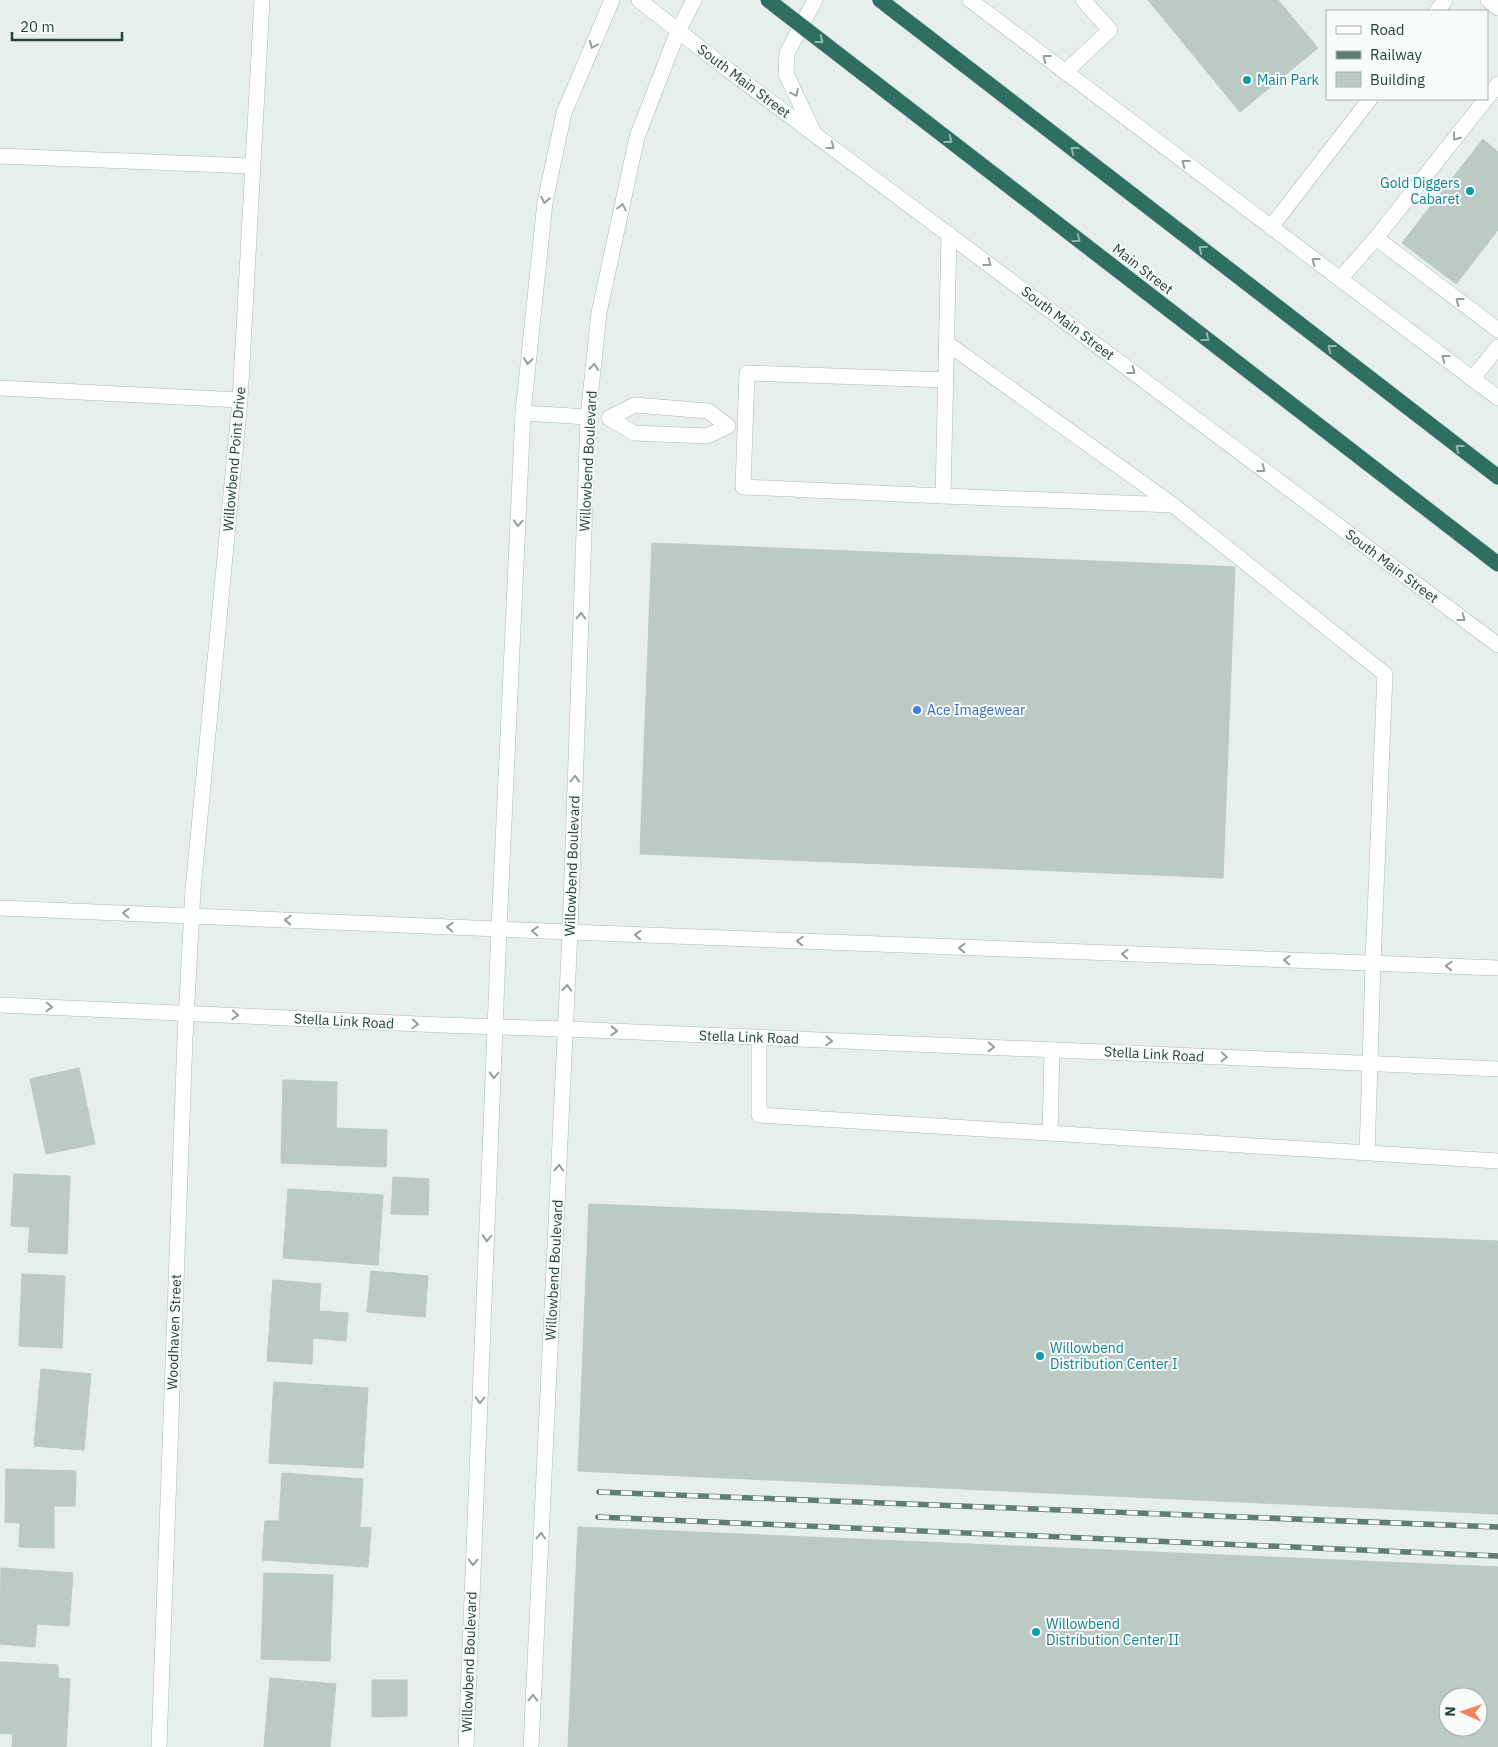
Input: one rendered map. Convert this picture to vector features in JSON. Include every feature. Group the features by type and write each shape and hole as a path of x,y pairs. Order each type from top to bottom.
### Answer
{"highway":[{"name":"Main Street","path":"768,0 1498,564"},
{"path":"880,0 1498,477"}],"main road":[{"name":"Willowbend Point Drive","path":"191,916 240,400 262,0"},
{"name":"Willowbend Boulevard","path":"466,1747 499,929 523,413 544,202 564,113 612,0"},
{"name":"South Main Street","path":"639,0 1498,645"},
{"name":"Willowbend Boulevard","path":"531,1747 566,1029 588,417 600,313 637,137 678,31 694,0"},
{"path":"813,132 786,74 787,53 815,0"},
{"path":"970,0 1498,398"},
{"path":"1065,72 1110,30 1083,0"},
{"path":"1488,0 1498,8"},
{"path":"1488,96 1498,84"},
{"path":"1271,228 1369,100"},
{"path":"1340,279 1376,238 1484,100"},
{"path":"0,156 252,166"},
{"path":"943,496 948,344 949,234"},
{"path":"1376,238 1498,330"},
{"path":"948,344 1173,505 1385,674 1367,1152"},
{"path":"1472,379 1498,346"},
{"path":"946,380 747,374 743,487 1173,505"},
{"path":"0,388 240,400"},
{"path":"608,418 635,405 708,411 728,426"},
{"path":"523,413 608,418 634,433 707,436 728,426 745,427"},
{"path":"0,908 1498,968"},
{"name":"Woodhaven Street","path":"159,1747 191,916"},
{"name":"Stella Link Road","path":"0,1005 1498,1069"},
{"path":"760,1038 759,1115 1498,1161"},
{"path":"1050,1133 1052,1050"}],"building":[{"name":"Main Park","path":"1148,0 1278,0 1318,48 1240,112"},
{"name":"Gold Diggers Cabaret","path":"1483,139 1498,152 1498,230 1456,284 1402,243"},
{"name":"Ace Imagewear","path":"652,543 1193,565 1181,876 640,854"},
{"path":"1193,565 1235,567 1223,878 1181,876"},
{"path":"79,1068 95,1144 46,1154 30,1079"},
{"path":"283,1080 337,1082 336,1128 387,1130 386,1167 281,1163"},
{"path":"14,1174 70,1176 67,1254 28,1252 30,1227 11,1226"},
{"path":"393,1177 429,1179 428,1215 391,1214"},
{"path":"288,1189 383,1195 378,1265 283,1258"},
{"name":"Willowbend Distribution Center I","path":"589,1204 1498,1241 1498,1514 578,1471"},
{"path":"371,1271 428,1276 425,1317 367,1312"},
{"path":"22,1274 65,1276 62,1348 19,1346"},
{"path":"273,1280 321,1284 319,1311 348,1313 346,1341 313,1338 312,1364 267,1361"},
{"path":"41,1369 91,1374 84,1450 34,1446"},
{"path":"274,1382 368,1388 363,1468 269,1463"},
{"path":"6,1469 76,1471 75,1506 54,1506 54,1548 19,1547 20,1523 5,1522"},
{"path":"282,1473 363,1479 360,1527 371,1528 368,1567 262,1560 265,1521 279,1521"},
{"name":"Willowbend Distribution Center II","path":"578,1527 1498,1567 1498,1747 568,1747"},
{"path":"1,1568 73,1573 69,1626 37,1624 35,1647 0,1644"},
{"path":"264,1573 333,1575 330,1661 261,1659"},
{"path":"0,1662 58,1665 58,1678 70,1679 66,1747 12,1747 13,1734 0,1733"},
{"path":"270,1678 336,1684 330,1747 264,1747"},
{"path":"372,1680 407,1680 407,1716 372,1717"}],"railway":[{"path":"599,1492 1498,1527"},
{"path":"598,1517 1498,1556"}],"place":[{"name":"Main Park","path":"1247,80"},
{"name":"Gold Diggers Cabaret","path":"1470,191"},
{"name":"Ace Imagewear","path":"917,710"},
{"name":"Willowbend Distribution Center I","path":"1040,1356"},
{"name":"Willowbend Distribution Center II","path":"1036,1632"}]}
